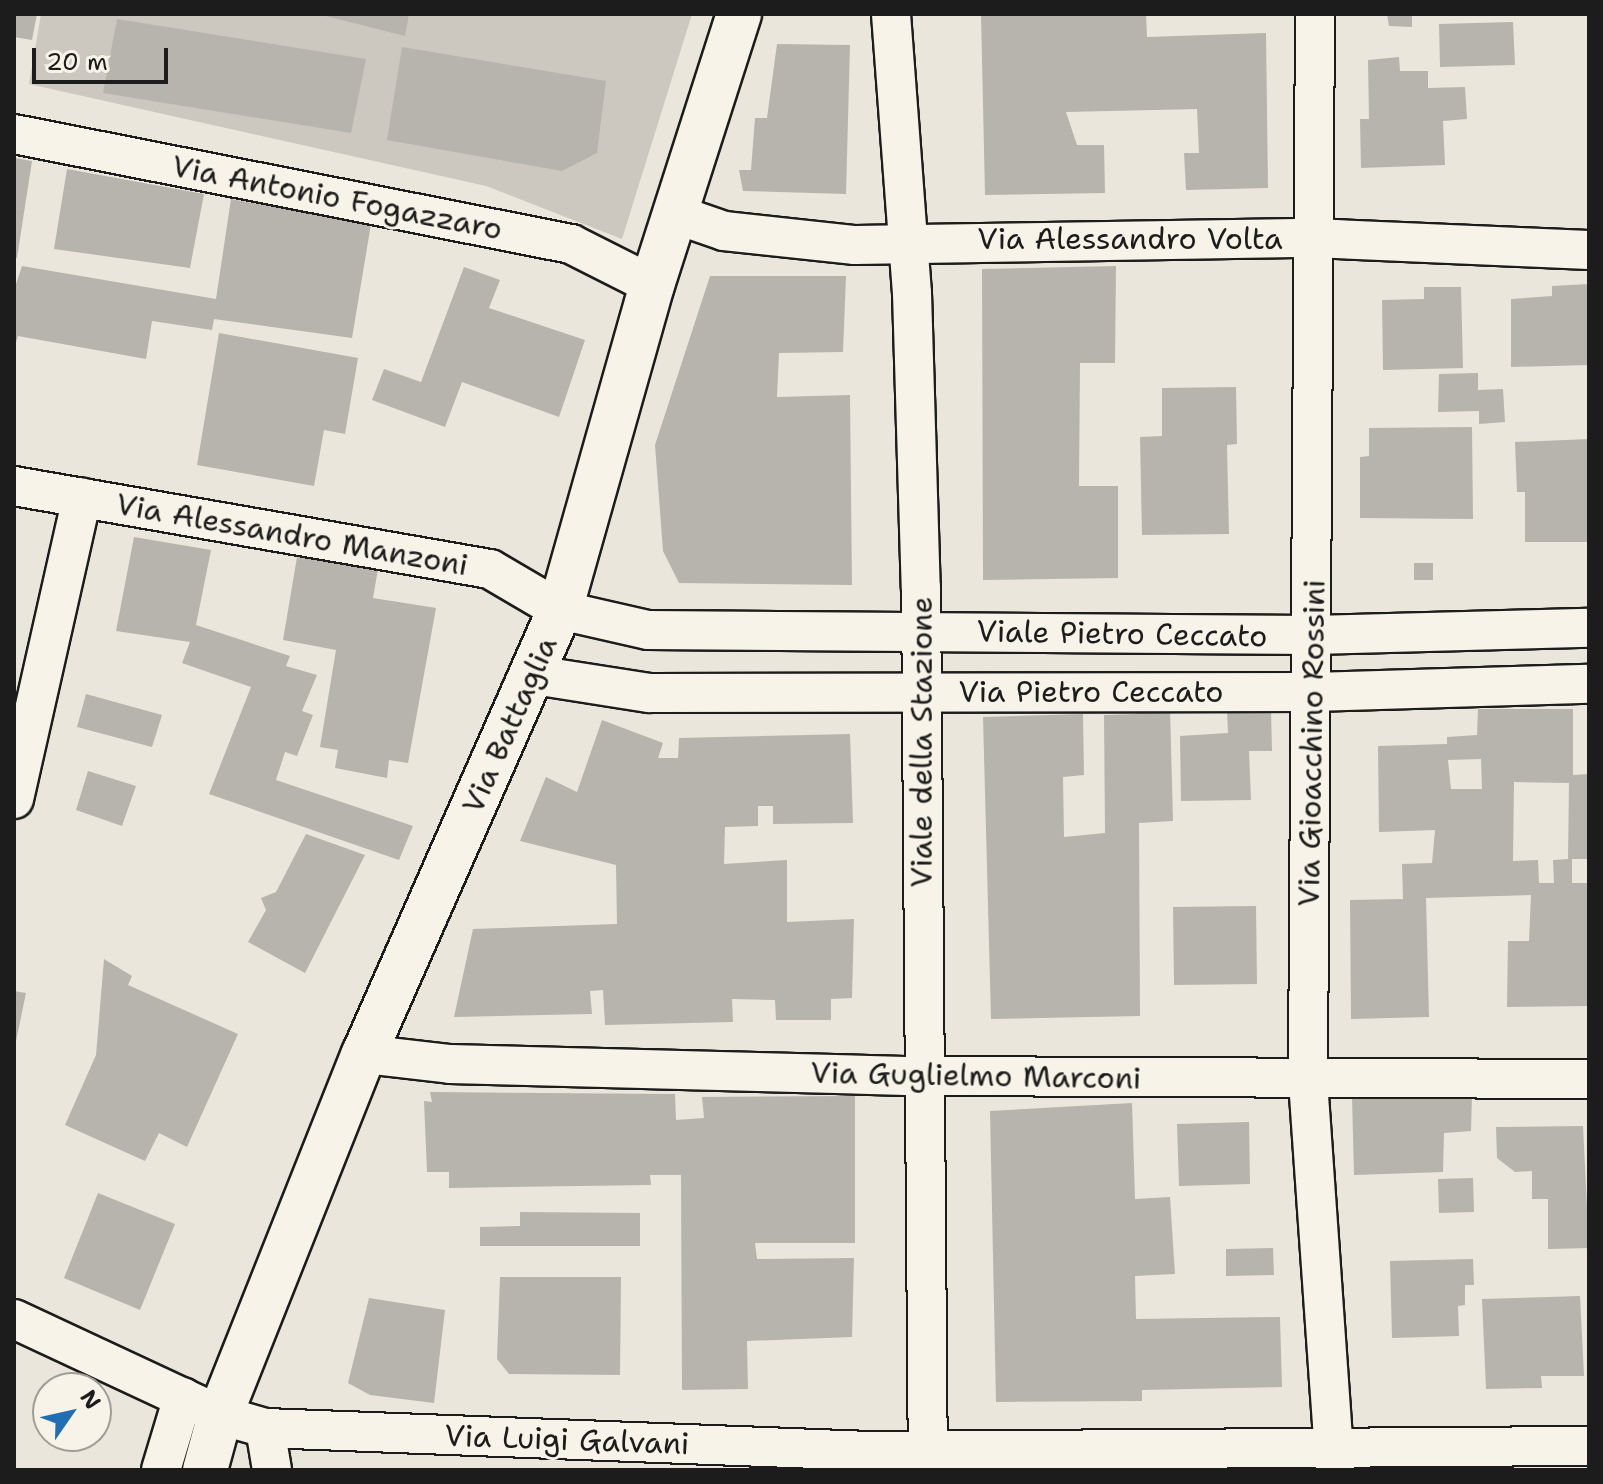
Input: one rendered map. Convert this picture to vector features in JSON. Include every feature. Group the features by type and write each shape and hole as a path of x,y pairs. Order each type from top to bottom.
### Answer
{"main road":[{"name":"Via Battaglia","path":"205,1470 201,1406 364,1054 534,675 560,610 652,285 739,14"}],"street":[{"name":"Viale della Stazione","path":"891,14 908,240 921,632 927,1461"},
{"name":"Via Gioacchino Rossini","path":"1315,14 1313,692 1308,1081 1335,1458"},
{"name":"Via Antonio Fogazzaro","path":"14,134 571,244 652,285"},
{"name":"Via Alessandro Volta","path":"675,214 724,231 855,245 908,240 1313,238 1589,250"},
{"name":"Via Alessandro Manzoni","path":"14,486 490,569 560,610"},
{"path":"14,799 82,498"},
{"name":"Viale Pietro Ceccato","path":"560,610 648,630 1313,635 1589,628"},
{"name":"Via Pietro Ceccato","path":"534,675 649,693 1313,692"},
{"path":"1313,692 1589,684"},
{"name":"Via Guglielmo Marconi","path":"364,1054 450,1064 923,1076 1308,1081 1589,1079"},
{"path":"14,1319 201,1406"},
{"name":"Via Luigi Galvani","path":"201,1406 265,1428 927,1461 1335,1458 1589,1446"},
{"name":"Via Battaglia","path":"161,1470 201,1406"},
{"path":"265,1428 272,1470"}],"shaded area":[{"path":"41,14 692,14 622,239 486,186 29,84"}],"building":[{"path":"14,14 37,14 32,40 14,37"},
{"path":"318,14 409,14 405,36"},
{"path":"981,14 1146,14 1147,37 1266,33 1268,188 1186,190 1184,153 1199,153 1197,109 1066,112 1077,145 1104,145 1105,193 985,195"},
{"path":"1387,14 1412,14 1412,27 1389,26"},
{"path":"117,19 366,59 351,133 103,93"},
{"path":"1513,22 1515,65 1440,67 1439,24"},
{"path":"777,44 850,45 846,194 743,191 739,170 751,170 755,118 767,118"},
{"path":"402,47 606,81 597,153 562,171 387,140"},
{"path":"1399,57 1400,71 1428,71 1428,88 1465,87 1467,119 1443,121 1445,165 1361,168 1360,119 1369,119 1368,60"},
{"path":"14,158 32,161 17,258 14,258"},
{"path":"67,169 204,194 190,268 54,249"},
{"path":"231,199 371,224 352,338 214,319 212,330 152,321 146,359 18,336 14,349 14,290 22,266 216,299"},
{"path":"1116,266 1115,363 1080,363 1079,486 1118,486 1118,578 983,580 982,269"},
{"path":"464,267 500,280 489,308 585,340 559,417 462,382 445,427 372,400 384,369 421,382"},
{"path":"710,276 846,276 843,352 779,353 777,397 850,395 852,585 679,583 663,551 655,445"},
{"path":"1589,284 1589,365 1511,367 1511,299 1552,296 1552,286"},
{"path":"1424,287 1461,287 1463,368 1383,370 1382,300 1424,299"},
{"path":"219,333 358,358 345,434 324,430 314,486 197,465"},
{"path":"1478,373 1478,390 1503,389 1505,422 1479,424 1479,411 1438,412 1439,374"},
{"path":"1236,387 1237,444 1227,445 1229,534 1142,535 1140,437 1162,436 1162,388"},
{"path":"1472,427 1473,519 1360,518 1360,457 1369,456 1369,428"},
{"path":"1589,439 1589,542 1525,542 1525,492 1517,492 1515,442"},
{"path":"134,537 211,550 196,625 290,656 286,666 317,675 302,711 313,715 297,756 285,752 276,780 413,826 399,860 209,794 251,687 182,663 190,642 116,631"},
{"path":"297,557 378,569 373,598 436,608 408,763 389,760 387,778 335,768 338,750 320,747 336,650 283,640"},
{"path":"1414,563 1433,563 1433,580 1414,580"},
{"path":"86,694 162,715 152,747 77,727"},
{"path":"1134,708 1170,708 1173,821 1139,823 1140,1016 991,1019 983,717 1083,714 1084,775 1063,777 1064,837 1105,833 1104,715 1136,714"},
{"path":"1227,709 1271,709 1272,751 1249,751 1251,800 1181,801 1180,736 1228,733"},
{"path":"1478,709 1573,709 1573,775 1589,774 1589,859 1572,859 1572,883 1589,883 1589,1006 1507,1007 1508,941 1529,941 1531,895 1426,898 1429,1017 1351,1019 1350,900 1403,899 1402,864 1432,863 1435,830 1379,832 1378,746 1447,744 1447,737 1477,735","holes":["1481,759 1482,789 1451,789 1448,760","1514,782 1569,783 1568,859 1553,860 1554,883 1539,883 1538,860 1513,861"]},
{"path":"602,720 663,743 658,758 678,758 679,738 850,734 853,823 773,824 773,806 758,806 758,826 725,827 724,864 787,860 787,922 854,919 852,998 831,999 831,1020 776,1020 775,1000 732,999 733,1022 605,1025 603,990 590,991 592,1014 454,1017 473,929 617,924 616,865 520,841 546,777 577,792"},
{"path":"88,771 136,786 122,826 76,810"},
{"path":"306,834 365,855 305,973 248,942 266,910 261,898 276,892"},
{"path":"1256,906 1257,984 1174,985 1173,907"},
{"path":"104,959 132,976 128,985 238,1034 187,1147 159,1133 145,1161 65,1125 96,1055"},
{"path":"14,991 26,993 15,1046 14,1046"},
{"path":"430,1092 675,1094 676,1120 704,1118 702,1097 855,1096 855,1243 755,1243 757,1259 854,1258 852,1337 747,1341 748,1389 682,1390 681,1175 650,1175 651,1185 449,1188 449,1172 427,1172 424,1101 432,1102"},
{"path":"1472,1095 1471,1131 1444,1133 1443,1172 1354,1175 1352,1097"},
{"path":"1132,1103 1135,1199 1170,1197 1175,1274 1135,1276 1136,1319 1280,1317 1282,1387 1142,1390 1142,1401 996,1402 990,1111"},
{"path":"1249,1122 1250,1184 1179,1186 1177,1124"},
{"path":"1583,1126 1589,1248 1548,1249 1548,1199 1532,1199 1532,1171 1515,1172 1497,1158 1496,1127"},
{"path":"1473,1178 1474,1212 1439,1213 1438,1179"},
{"path":"98,1193 175,1224 140,1310 64,1278"},
{"path":"520,1212 640,1213 640,1246 480,1246 480,1227 520,1226"},
{"path":"1273,1248 1274,1275 1226,1276 1226,1249"},
{"path":"1473,1259 1474,1285 1465,1285 1465,1305 1458,1306 1459,1336 1392,1338 1390,1261"},
{"path":"500,1277 621,1277 620,1375 509,1374 497,1359"},
{"path":"1580,1296 1584,1376 1541,1376 1542,1388 1486,1389 1482,1299"},
{"path":"369,1298 445,1310 434,1403 370,1395 348,1383"},
{"path":"845,1465 849,1470 765,1470 765,1467"}]}
